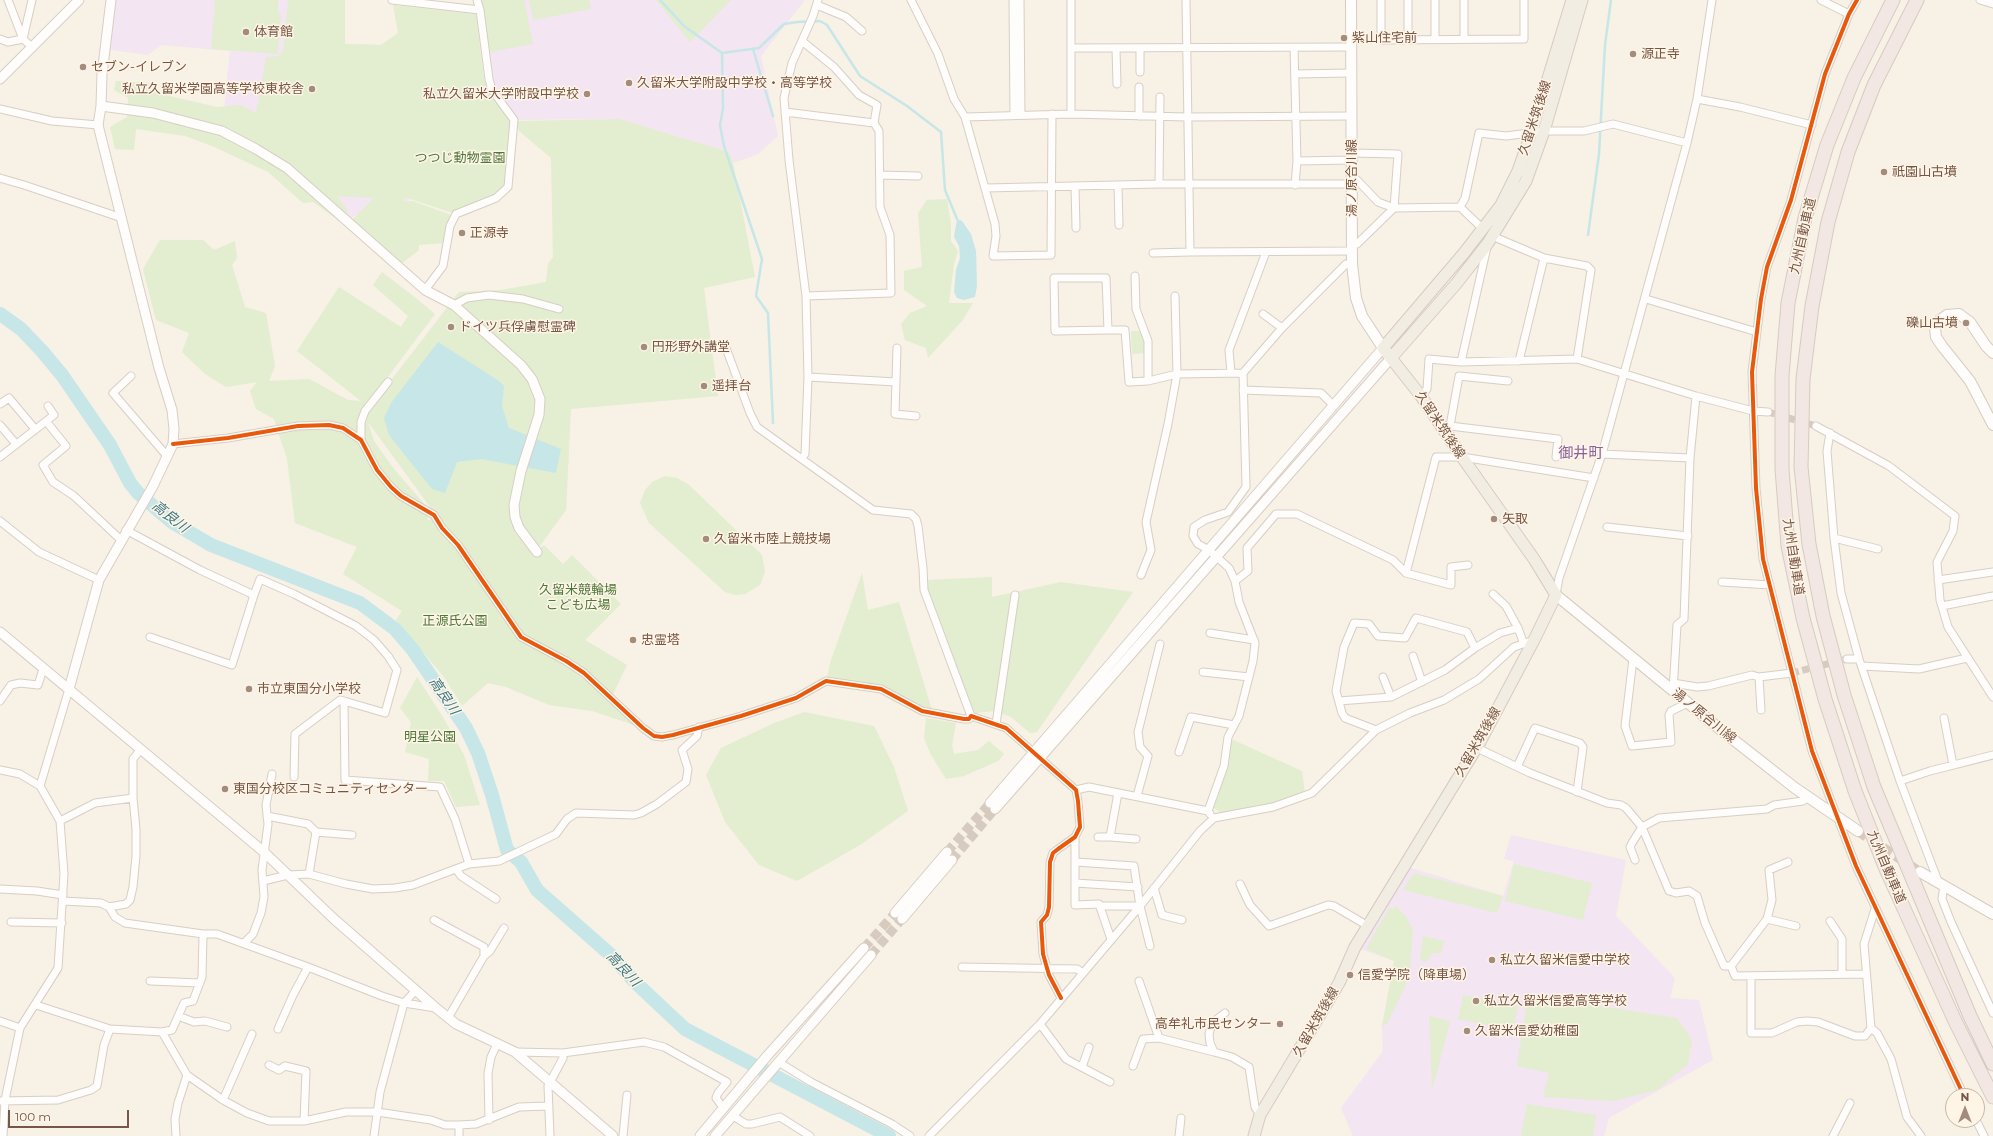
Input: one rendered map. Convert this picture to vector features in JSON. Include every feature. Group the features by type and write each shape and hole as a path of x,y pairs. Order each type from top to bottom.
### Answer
{"highway":[{"name":"九州自動車道","path":"1893,0 1854,78 1827,145 1805,218 1788,303 1782,376 1782,469 1788,546 1803,618 1821,685 1855,791 1886,869 1955,1020 1993,1097"},
{"name":"九州自動車道","path":"1917,0 1874,85 1848,152 1828,222 1812,306 1803,380 1801,467 1809,544 1823,616 1844,695 1869,773 1970,1016 1993,1064"}],"main road":[{"name":"湯ノ原合川線","path":"1351,0 1350,73 1352,116 1352,264 1356,298 1362,316 1383,348"},
{"name":"久留米筑後線","path":"1254,1136 1260,1115 1314,1028 1368,926 1477,748 1529,642 1556,595 1534,559 1462,457 1447,428 1383,348 1484,229 1501,205 1511,185 1531,134 1572,0"},
{"name":"久留米筑後線","path":"1391,358 1456,284 1490,240 1526,181 1544,132 1582,0"},
{"path":"1993,353 1986,346 1970,322 1959,314 1947,315 1940,320 1935,328 1936,337 1970,381 1993,425"},
{"name":"湯ノ原合川線","path":"1556,595 1633,659 1673,687 1688,703 1808,797 1858,831"},
{"path":"1920,872 1993,914"}],"street":[{"path":"8,0 23,39 32,47"},
{"path":"23,39 32,0"},
{"path":"0,79 79,0"},
{"path":"40,786 99,580 152,486 173,444 174,429 172,410 159,368 98,125 102,106 102,74 111,0"},
{"path":"392,0 480,10"},
{"path":"425,290 442,266 450,226 456,214 496,198 508,187 514,120 492,90 489,79 480,10 477,0"},
{"path":"911,0 938,54 954,99 965,117 995,224 996,236 993,256 1051,255 1052,114"},
{"path":"1014,0 1017,115"},
{"path":"1017,115 1020,0"},
{"path":"1071,0 1071,114"},
{"path":"1186,0 1190,252"},
{"path":"1380,0 1381,40 1524,39 1524,0"},
{"path":"1408,0 1408,39"},
{"path":"1435,0 1435,39"},
{"path":"1464,0 1464,39"},
{"path":"1556,595 1559,578 1602,454 1646,299 1687,143 1697,99 1712,0"},
{"path":"1820,0 1849,14"},
{"path":"1857,0 1849,14 1825,74 1791,200 1767,267 1752,372 1757,496 1763,559 1812,751 1839,818 1856,866 1960,1088"},
{"path":"1980,0 1993,4"},
{"path":"802,458 805,454 808,378 806,296 785,112 787,82 792,63 817,3 846,17 862,30"},
{"path":"0,39 8,42 23,39"},
{"path":"802,41 834,67 859,95 877,105 874,123 879,131 880,207 890,235 890,293 806,296"},
{"path":"1071,48 1140,49 1350,47"},
{"path":"1294,48 1297,161 1296,185"},
{"path":"1116,49 1117,84"},
{"path":"1140,49 1140,72"},
{"path":"1295,74 1350,73"},
{"path":"1139,87 1139,116"},
{"path":"1159,184 1160,97"},
{"path":"1697,99 1740,107 1812,125"},
{"path":"102,106 152,113 222,131 287,168 425,290 454,305 521,365 532,379 540,398 539,415 534,436 521,470 515,492 515,517 519,528 537,552"},
{"path":"0,109 52,121 98,125"},
{"path":"785,112 874,123"},
{"path":"965,117 1052,114 1160,115 1187,117 1352,116"},
{"path":"1460,207 1465,198 1479,133 1506,136 1544,132 1584,131 1614,124 1687,143"},
{"path":"1153,253 1266,252 1352,247 1357,244 1394,208 1398,154 1297,161"},
{"path":"880,175 918,176"},
{"path":"0,178 47,192 122,218"},
{"path":"986,188 1052,185 1296,185 1352,182 1357,180 1378,202 1394,208 1460,207 1484,229"},
{"path":"1075,186 1076,228"},
{"path":"1118,186 1119,225"},
{"path":"1461,362 1490,240 1544,258 1587,266 1591,270 1577,359"},
{"path":"1231,374 1229,350 1266,252"},
{"path":"1520,361 1544,258"},
{"path":"1208,811 1224,766 1228,737 1239,716 1250,677 1253,661 1254,640 1239,602 1235,581 1229,568 1209,550 1198,544 1194,536 1194,527 1205,520 1228,512 1246,487 1243,373 1282,328 1346,264 1352,264"},
{"path":"1135,276 1136,309 1148,341 1148,381"},
{"path":"1108,330 1106,278 1054,278 1055,331 1125,330 1129,382 1148,381 1177,374 1243,373"},
{"path":"454,305 467,298 489,295 523,299 559,309"},
{"path":"1141,575 1150,550 1146,522 1168,424 1177,374 1175,296"},
{"path":"1646,299 1757,332"},
{"path":"1263,314 1282,328"},
{"path":"726,348 750,413 757,427 873,510 911,514 916,519 924,568 924,590 971,716"},
{"path":"896,348 895,414 916,416"},
{"path":"993,806 1209,550 1383,348"},
{"path":"1036,756 1216,557 1391,358"},
{"path":"1420,396 1427,389 1429,359 1461,362 1577,359 1696,396 1753,411 1768,412"},
{"path":"131,376 113,393 167,456"},
{"path":"1508,382 1459,376 1447,428 1558,439 1556,457"},
{"path":"808,378 896,382"},
{"path":"388,382 365,411 361,422 361,440 377,470 391,487 401,496 434,515 442,528 458,545 522,637 566,661 584,673 654,736 662,737 673,735 796,698 826,681 880,689 922,711 964,719 969,719 971,716"},
{"path":"1243,390 1321,393 1334,406"},
{"path":"1696,396 1690,458 1684,619 1677,626 1673,687 1702,686 1752,675 1759,677 1792,673"},
{"path":"0,404 9,398 35,429"},
{"path":"0,457 54,415 48,406"},
{"path":"46,421 66,446 43,465 53,482 74,496 121,540"},
{"path":"0,425 16,444"},
{"path":"173,444 228,438 298,426 329,425 343,428 361,440"},
{"path":"1816,426 1889,466 1955,516 1953,531 1937,562 1942,606 1948,627 1967,658 1990,689 1993,697"},
{"path":"1830,433 1827,451 1834,538 1841,593 1860,663 1900,781 1941,883 1942,898 1969,964 1993,1013"},
{"path":"1602,454 1690,458"},
{"path":"1406,573 1436,457 1462,457 1594,478"},
{"path":"1235,581 1248,571 1247,548 1276,514 1297,514 1393,560 1406,573 1451,585 1451,567 1468,565"},
{"path":"0,521 39,552 99,580"},
{"path":"1607,527 1688,536"},
{"path":"126,530 200,570 254,595"},
{"path":"1834,538 1878,549"},
{"path":"1938,580 1993,572"},
{"path":"150,637 232,665 260,579 294,594 356,626 374,640 388,656 397,670 385,713 340,700 295,734 294,777"},
{"path":"1722,582 1770,585"},
{"path":"929,1136 1040,1024 1140,906 1200,831 1214,818 1273,807 1312,793 1376,730 1410,712 1444,700 1479,679 1514,647 1529,642 1518,628 1506,606 1493,594"},
{"path":"996,724 1015,595"},
{"path":"1942,606 1993,596"},
{"path":"1376,730 1345,718 1342,713 1336,691 1344,646 1354,623 1369,624 1378,636 1405,638 1416,618 1467,632 1475,648"},
{"path":"1339,701 1391,697 1445,670 1475,648 1500,633 1518,628"},
{"path":"0,632 264,852 334,919 448,1018 456,1024 515,1052 613,1136"},
{"path":"1210,633 1254,640"},
{"path":"1137,796 1148,756 1140,747 1137,738 1160,644"},
{"path":"1413,656 1422,682"},
{"path":"1847,660 1860,663 1918,669 1967,658"},
{"path":"1633,659 1625,726 1632,746 1671,742 1669,715 1671,711 1688,703"},
{"path":"0,701 11,685 20,683 38,685 44,669"},
{"path":"1203,672 1250,677"},
{"path":"1383,677 1391,697"},
{"path":"1759,677 1761,710"},
{"path":"344,701 345,780 440,787 455,819 469,864"},
{"path":"971,716 1006,728 1076,790 1080,812 1080,827 1075,837 1053,853 1050,862 1049,911 1041,922 1041,943 1047,968 1052,983 1061,998"},
{"path":"1179,752 1191,717 1234,725"},
{"path":"1944,718 1953,765"},
{"path":"263,881 288,875 309,874 346,884 373,889 413,885 469,864 499,861 556,834 567,819 576,813 634,815 641,813 657,804 686,782 688,769 682,750 697,736 699,727"},
{"path":"1517,767 1535,728 1580,743 1583,747 1578,792"},
{"path":"1477,748 1517,767 1578,792 1607,803 1621,805 1642,827 1670,891 1676,893 1689,891 1697,896 1705,923 1724,966 1731,966"},
{"path":"0,889 37,891 109,907 126,904 130,900 133,887 136,829 133,798 133,759 141,750"},
{"path":"1900,781 1993,755"},
{"path":"0,770 20,774 40,786 60,821 64,874 58,968 36,1005 20,1028 2,1101 3,1136"},
{"path":"244,943 253,934 261,913 264,897 262,870 268,824 266,805 272,774"},
{"path":"1076,790 1090,787 1137,796 1208,811 1214,818"},
{"path":"1110,837 1118,793"},
{"path":"1635,860 1630,847 1642,827 1659,818 1767,809 1774,805 1803,801 1808,797"},
{"path":"60,821 95,803 133,798"},
{"path":"267,816 308,824 316,832 352,835"},
{"path":"309,874 316,832"},
{"path":"1075,837 1075,905 1099,904 1100,906 1140,906"},
{"path":"1098,837 1136,839"},
{"path":"898,916 950,856"},
{"path":"1076,862 1134,866 1140,906 1150,946"},
{"path":"1731,966 1767,919 1772,900 1769,870 1788,862"},
{"path":"456,869 461,876 496,900"},
{"path":"1075,883 1138,887"},
{"path":"1240,884 1250,905 1269,926 1328,904 1368,926"},
{"path":"1154,888 1162,915 1182,920"},
{"path":"1100,906 1111,939"},
{"path":"109,907 115,917 125,923 203,934 217,934 382,996 404,1003 436,1008"},
{"path":"1750,976 1751,1033 1772,1033 1796,1022 1807,1021 1818,1022 1855,1036 1865,1036 1870,1028 1864,944 1875,909"},
{"path":"1767,919 1796,926"},
{"path":"434,920 484,947 484,956"},
{"path":"1830,921 1842,939 1842,974"},
{"path":"11,922 62,923"},
{"path":"448,1018 484,956 490,951 504,928"},
{"path":"36,1005 110,1029 162,1032 172,1030 184,1003 193,1001 200,983 203,964 203,934"},
{"path":"700,1136 767,1056 864,948"},
{"path":"715,1136 780,1063 871,955"},
{"path":"1731,966 1735,976 1866,974"},
{"path":"278,1029 293,995 308,967"},
{"path":"962,967 1077,969 1083,973"},
{"path":"150,981 200,983"},
{"path":"1139,981 1159,1038"},
{"path":"374,1136 380,1092 404,1003 416,990"},
{"path":"1214,1052 1210,1043 1209,1034 1217,1019 1225,1013"},
{"path":"178,1016 194,1022 205,1021 227,1027"},
{"path":"0,1021 20,1028"},
{"path":"1040,1024 1066,1059 1110,1082"},
{"path":"1870,1028 1877,1033 1891,1059 1907,1118 1921,1136"},
{"path":"2,1101 58,1100 91,1090 97,1086 104,1045 110,1029"},
{"path":"162,1032 187,1075 223,1100 247,1113 269,1120 304,1121 346,1112 377,1112 430,1120 445,1125 459,1126 476,1124 489,1120 520,1107 548,1106"},
{"path":"223,1100 252,1034"},
{"path":"1133,1066 1143,1039 1159,1038 1232,1057 1249,1067 1255,1107 1260,1115"},
{"path":"515,1052 563,1053 644,1042 664,1047 727,1082 716,1098 724,1109"},
{"path":"489,1120 488,1073 491,1056 497,1044"},
{"path":"1082,1067 1089,1047"},
{"path":"550,1136 548,1086 563,1058 563,1053"},
{"path":"780,1063 811,1082 892,1124 910,1136"},
{"path":"269,1065 279,1070 285,1066 306,1071 304,1121"},
{"path":"176,1136 178,1103 187,1075"},
{"path":"623,1136 627,1095"},
{"path":"1833,1136 1850,1103"},
{"path":"733,1116 746,1124 752,1124 780,1117 810,1136"},
{"path":"1179,1136 1181,1118"},
{"path":"459,1126 459,1136"}],"shaded area":[{"name":"私立久留米学園高等学校東校舎","path":"111,0 345,0 344,44 381,45 409,198 407,216 367,210 347,220 222,131 230,51 161,45 148,55 105,49"},
{"name":"久留米大学附設中学校・高等学校","path":"477,0 805,0 761,56 778,136 758,154 733,163 729,152 619,119 514,120 489,79"},
{"path":"1511,835 1626,860 1616,916 1675,978 1670,998 1699,1000 1713,1060 1609,1118 1604,1136 1353,1136 1341,1108 1383,1051 1382,1026 1394,961 1355,947 1405,866 1503,896 1514,861 1504,859"}],"green space":[{"name":"体育館","path":"215,0 278,0 278,13 281,14 278,54 211,49"},
{"name":"つつじ動物霊園","path":"288,0 345,0 345,44 381,45 398,33 393,5 476,14 484,79 495,103 502,105 514,120 508,187 496,198 456,214 404,197 404,201 413,201 451,215 443,243 419,245 419,250 401,264 352,220 374,198 337,196 348,211 339,221 313,202 303,203 268,172 212,146 185,136 136,129 134,150 115,149 110,127 127,117 128,98 114,90 116,81 149,83 156,93 217,107 241,105 256,113 266,57 278,56 283,51"},
{"path":"479,0 524,0 533,44 490,52"},
{"path":"529,0 589,0 591,9 533,20"},
{"path":"656,0 731,0 690,42"},
{"path":"619,119 729,152 733,163 755,277 704,288 718,396 571,409 566,510 534,554 544,545 563,564 572,555 621,604 585,640 627,665 611,698 643,728 592,711 549,705 506,687 488,683 462,706 444,677 396,620 402,611 343,574 357,547 295,523 287,459 274,419 256,409 250,391 257,382 226,387 205,374 182,352 189,333 156,320 143,269 160,240 203,240 214,250 235,241 237,258 232,265 245,307 266,313 275,366 269,381 309,379 348,400 361,401 297,351 339,287 401,327 408,316 373,285 382,272 435,314 363,410 365,414 459,292 501,290 546,282 548,264 553,257 551,158 519,131 517,121","holes":["368,422 454,540 434,515 428,521 427,507 394,469 374,441"]},
{"path":"947,199 951,224 951,241 958,251 954,264 949,303 973,303 963,320 928,358 926,348 905,340 901,324 910,313 927,306 904,290 904,271 922,267 918,213 927,200"},
{"path":"1131,331 1142,331 1146,340 1146,353 1132,354"},
{"name":"久留米市陸上競技場","path":"665,476 677,478 688,484 762,555 765,572 760,585 745,594 735,595 725,592 649,523 640,503 645,490 652,482"},
{"path":"862,573 868,610 899,602 932,710 881,689 826,681 831,660"},
{"path":"992,577 992,597 1061,582 1133,592 1037,732 1030,733 1011,717 995,711 975,713 925,594 927,580"},
{"name":"明星公園","path":"417,677 443,717 464,755 480,805 456,807 444,781 428,781 429,759 405,752 411,722 400,708"},
{"path":"804,712 874,726 894,767 908,811 860,845 797,881 759,865 725,822 706,775 721,748 772,724"},
{"path":"926,718 956,723 952,745 954,754 978,750 989,741 1004,754 998,761 964,776 946,779 931,755 924,738"},
{"path":"1231,739 1302,771 1305,793 1273,804 1221,813 1214,808 1227,768"},
{"path":"1514,864 1592,883 1583,920 1505,901"},
{"path":"1414,873 1503,896 1497,913 1403,890"},
{"path":"1395,905 1405,915 1413,930 1409,978 1387,1024 1382,1026 1394,961 1366,949 1389,908 1394,909"},
{"path":"1423,936 1444,941 1441,953 1433,953 1426,962 1420,960"},
{"path":"1463,995 1518,1006 1513,1030 1458,1019"},
{"path":"1528,995 1677,1018 1692,1040 1688,1064 1657,1090 1614,1101 1543,1097 1549,1073 1517,1066"},
{"path":"1429,1016 1450,1021 1432,1091"},
{"path":"1527,1104 1596,1115 1593,1136 1521,1136"}],"water":[{"path":"957,219 962,221 971,234 976,251 977,286 975,297 964,300 957,298 954,292 956,270 960,258 959,246 954,237"},
{"path":"438,342 499,381 504,386 502,406 509,428 561,449 556,473 481,459 457,462 445,493 432,489 389,435 384,418 391,403"}],"waterway":[{"path":"660,0 684,26 722,53 723,108 720,125 724,146 762,259 756,296 768,313 773,423"},
{"path":"1588,235 1599,154 1605,45 1611,0"},
{"path":"722,53 759,48 784,24 820,21 827,25 860,76 907,106 941,132 945,190 957,219"},
{"path":"753,49 773,116"},
{"name":"高良川","path":"0,314 21,329 62,375 110,445 130,483 138,493 172,522 211,545 360,603 395,629 413,650 466,728 478,753 492,795 507,850 521,862 537,890 612,956 637,984 685,1029 889,1136"}],"tunnel":[{"path":"1768,412 1816,426"},
{"path":"1792,673 1847,659"},
{"path":"947,852 990,803"},
{"path":"952,860 995,809"},
{"path":"1858,831 1920,872"},
{"path":"864,948 895,913"},
{"path":"871,955 902,919"}],"cycle path":[{"path":"1857,0 1849,14 1825,74 1791,200 1767,267 1761,299 1752,372 1756,488 1763,559 1812,751 1856,866 1960,1088"},
{"path":"173,444 228,438 298,426 329,425 343,428 361,440 377,470 391,487 401,496 434,515 442,528 458,545 521,637 566,661 584,673 643,728 654,736 662,737 673,735 741,716 796,698 826,681 881,689 922,711 964,719 969,719 971,716 1006,728 1076,790 1080,827 1075,837 1053,853 1050,862 1049,907 1047,915 1041,922 1043,954 1049,975 1061,998"}],"place":[{"name":"体育館","path":"246,32"},
{"name":"紫山住宅前","path":"1344,38"},
{"name":"源正寺","path":"1633,54"},
{"name":"セブン-イレブン","path":"83,67"},
{"name":"久留米大学附設中学校・高等学校","path":"629,83"},
{"name":"私立久留米学園高等学校東校舎","path":"312,89"},
{"name":"私立久留米大学附設中学校","path":"587,94"},
{"name":"祇園山古墳","path":"1884,172"},
{"name":"正源寺","path":"462,233"},
{"name":"礫山古墳","path":"1966,323"},
{"name":"ドイツ兵俘虜慰霊碑","path":"451,327"},
{"name":"円形野外講堂","path":"644,347"},
{"name":"遥拝台","path":"704,386"},
{"name":"矢取","path":"1494,519"},
{"name":"久留米市陸上競技場","path":"706,539"},
{"name":"忠霊塔","path":"633,640"},
{"name":"市立東国分小学校","path":"249,689"},
{"name":"東国分校区コミュニティセンター","path":"225,789"},
{"name":"私立久留米信愛中学校","path":"1492,960"},
{"name":"信愛学院（降車場）","path":"1350,975"},
{"name":"私立久留米信愛高等学校","path":"1476,1001"},
{"name":"高牟礼市民センター","path":"1280,1024"},
{"name":"久留米信愛幼稚園","path":"1467,1031"}],"district":[{"name":"御井町","path":"1581,454"}],"park label":[{"name":"久留米競輪場 こども広場","path":"578,598"},
{"name":"正源氏公園","path":"455,621"}]}
